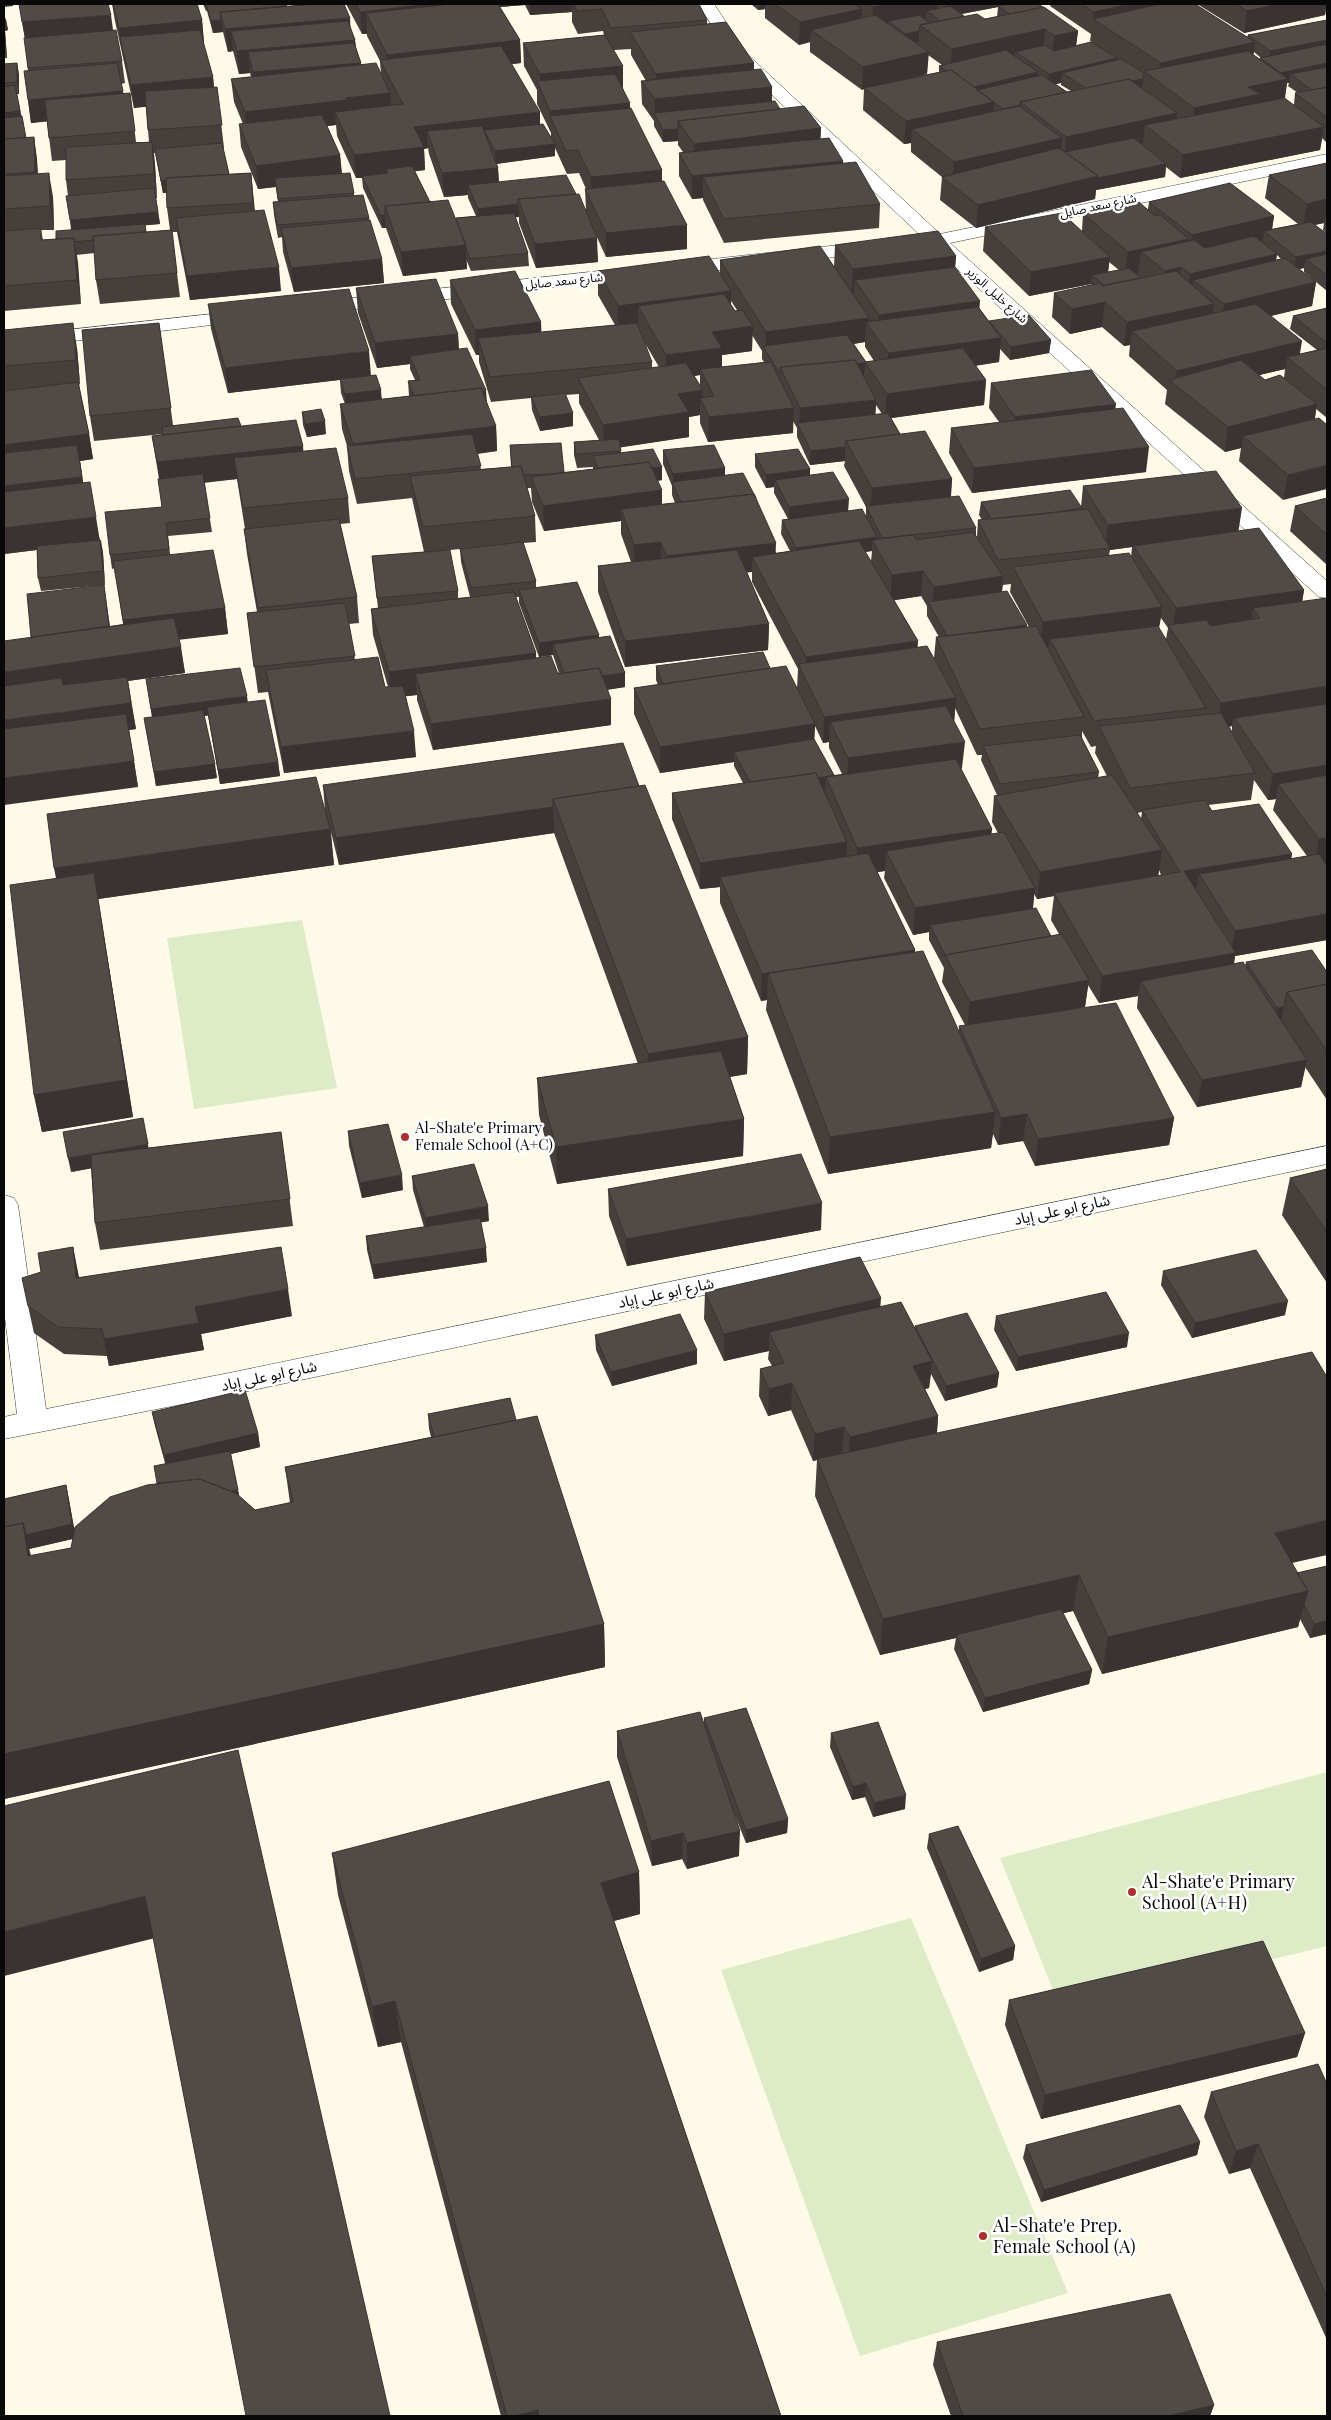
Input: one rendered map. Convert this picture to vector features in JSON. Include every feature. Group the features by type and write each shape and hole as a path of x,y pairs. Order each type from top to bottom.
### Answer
{"street":[{"name":"شارع خليل الوزير","path":"706,4 741,57 936,240 1327,592"},
{"name":"شارع سعد صايل","path":"301,310 936,240 1327,160"},
{"path":"4,343 262,314"},
{"name":"شارع ابو على إياد","path":"4,1428 253,1379 1327,1155"},
{"path":"4,1205 34,1422"}],"green space":[{"path":"302,920 337,1088 194,1109 167,938"},
{"path":"1327,1772 1327,1946 1061,2010 1000,1858"},
{"path":"911,1918 1068,2293 860,2356 721,1970"}],"building":[{"path":"19,4 108,4 111,15 22,22"},
{"path":"113,4 197,4 202,20 119,28"},
{"path":"206,4 286,4 287,6 220,12 221,20 211,21"},
{"path":"316,4 344,4 350,18 225,29 220,12"},
{"path":"356,4 432,4 360,12"},
{"path":"452,4 498,4 520,40 387,55 366,13"},
{"path":"574,4 699,4 707,20 611,28 602,9 577,11"},
{"path":"775,4 854,4 862,9 800,22"},
{"path":"870,4 891,4 873,7"},
{"path":"1038,4 1043,7 1010,14 998,6"},
{"path":"1082,4 1131,4 1093,12"},
{"path":"1160,4 1195,4 1255,42 1161,63 1093,19"},
{"path":"1236,4 1279,4 1247,11"},
{"path":"950,6 964,16 940,21 927,11"},
{"path":"1044,7 1078,31 1054,36 1045,29 952,49 920,25 977,14 985,19"},
{"path":"875,15 929,52 863,67 811,30"},
{"path":"919,15 930,23 920,25 919,31 905,34 889,21"},
{"path":"1327,20 1327,40 1270,51 1248,35"},
{"path":"348,21 355,40 237,51 231,31"},
{"path":"726,22 754,63 656,74 630,32"},
{"path":"116,30 122,61 28,68 24,38"},
{"path":"200,30 213,77 131,85 120,37"},
{"path":"605,35 623,66 540,74 523,43"},
{"path":"1091,42 1117,58 1049,74 1015,52 1045,45 1054,51"},
{"path":"354,43 361,63 253,72 248,52"},
{"path":"1327,44 1327,63 1281,73 1260,58"},
{"path":"501,46 540,112 414,127 424,147 354,155 335,112 403,104 380,60"},
{"path":"1006,50 1038,72 974,87 951,70 946,71 939,66"},
{"path":"1248,51 1288,79 1248,87 1260,94 1194,108 1144,71"},
{"path":"1121,59 1144,73 1143,79 1133,81 1129,79 1086,88 1062,73"},
{"path":"17,63 17,82 4,83 4,64"},
{"path":"117,63 123,91 28,100 24,71"},
{"path":"376,63 390,93 245,112 231,79"},
{"path":"1327,67 1327,87 1312,90 1290,74"},
{"path":"761,69 772,87 655,99 641,81"},
{"path":"951,70 994,102 906,121 864,88"},
{"path":"615,74 630,103 550,111 537,81"},
{"path":"1042,75 1067,92 1020,102 1020,105 1003,109 977,90"},
{"path":"1129,79 1177,113 1066,137 1020,102"},
{"path":"15,85 20,111 4,113 4,87"},
{"path":"217,87 222,125 148,130 145,91"},
{"path":"1327,87 1327,117 1295,93"},
{"path":"130,93 135,131 49,138 45,100"},
{"path":"1284,98 1324,127 1183,155 1145,125"},
{"path":"775,101 780,109 678,121 678,129 663,130 654,113"},
{"path":"804,106 821,128 694,144 678,121"},
{"path":"1019,106 1062,138 954,162 912,129"},
{"path":"631,108 662,170 591,177 578,150 566,151 550,116"},
{"path":"322,115 340,155 256,166 239,124"},
{"path":"22,116 26,138 4,139 4,118"},
{"path":"543,124 555,144 495,151 484,130"},
{"path":"482,126 498,168 442,173 427,131"},
{"path":"34,137 35,172 4,174 4,139"},
{"path":"829,138 843,161 692,176 679,153"},
{"path":"1134,138 1166,164 1098,178 1098,176 1065,152"},
{"path":"152,142 154,174 66,180 66,147"},
{"path":"222,143 229,174 166,178 166,180 161,181 155,149"},
{"path":"1059,148 1098,176 978,205 942,177"},
{"path":"856,162 880,204 724,219 703,177"},
{"path":"1327,163 1327,199 1307,204 1269,175"},
{"path":"412,166 430,202 385,206 385,215 381,216 362,176 388,173 386,169"},
{"path":"49,173 50,206 4,209 4,176"},
{"path":"251,173 253,203 167,208 166,178"},
{"path":"350,173 354,193 278,199 275,178"},
{"path":"566,175 576,194 518,199 518,204 478,209 468,185"},
{"path":"664,181 687,225 606,233 585,189"},
{"path":"1230,183 1274,216 1192,235 1149,202"},
{"path":"154,188 158,212 70,220 66,196"},
{"path":"579,194 597,238 535,244 518,199"},
{"path":"363,195 369,218 277,225 273,202"},
{"path":"448,200 466,245 401,252 385,206"},
{"path":"1139,202 1155,216 1160,215 1189,239 1128,252 1083,213"},
{"path":"264,210 279,267 187,276 176,218"},
{"path":"514,213 528,253 470,259 456,218"},
{"path":"1062,213 1110,257 1031,272 985,227"},
{"path":"370,220 382,259 291,268 281,228"},
{"path":"1311,222 1327,234 1327,251 1296,257 1264,231"},
{"path":"145,224 146,232 93,236 94,240 75,242 74,238 56,239 56,231"},
{"path":"41,228 41,240 74,238 77,280 4,286 4,231"},
{"path":"172,230 177,273 96,280 93,236"},
{"path":"938,231 956,256 853,269 835,245"},
{"path":"1254,236 1277,254 1190,274 1181,267 1165,271 1141,252 1194,240 1205,248"},
{"path":"820,246 869,318 766,332 720,260"},
{"path":"1327,254 1327,276 1306,259"},
{"path":"709,256 731,291 618,306 598,271"},
{"path":"1285,258 1316,282 1224,304 1193,280"},
{"path":"955,267 980,301 879,315 855,280"},
{"path":"1129,268 1141,278 1104,285 1092,275"},
{"path":"515,271 541,322 475,330 450,280"},
{"path":"1176,271 1214,304 1127,322 1105,302 1072,309 1054,293 1100,283 1102,286"},
{"path":"436,279 458,334 375,343 356,288"},
{"path":"349,289 369,351 225,368 208,304"},
{"path":"724,294 735,311 742,310 753,326 712,332 722,348 666,355 638,306"},
{"path":"1256,304 1302,341 1177,371 1132,331"},
{"path":"978,307 1001,338 888,353 866,322"},
{"path":"1327,308 1327,343 1293,316"},
{"path":"1029,315 1051,340 1011,347 989,321"},
{"path":"73,323 76,360 4,366 4,330"},
{"path":"159,323 171,408 90,416 82,330"},
{"path":"637,323 652,362 490,377 478,338"},
{"path":"847,335 865,363 857,364 855,360 780,367 780,374 763,346"},
{"path":"467,348 486,390 481,388 414,396 408,381 420,380 410,356"},
{"path":"963,348 986,380 887,394 865,362"},
{"path":"1327,348 1327,390 1287,357"},
{"path":"855,360 876,400 800,408 780,367"},
{"path":"1241,360 1265,380 1280,375 1317,404 1228,427 1169,380"},
{"path":"771,362 794,408 709,417 700,398 714,396 700,369"},
{"path":"686,363 703,390 678,394 689,412 603,425 578,378"},
{"path":"1091,370 1116,404 1015,417 991,383"},
{"path":"376,375 381,390 345,394 340,379"},
{"path":"78,382 89,434 4,445 4,391"},
{"path":"481,388 496,426 353,444 340,404"},
{"path":"565,393 573,413 540,417 531,397"},
{"path":"1123,408 1149,447 974,468 951,428"},
{"path":"321,409 325,421 305,424 302,412"},
{"path":"888,413 900,434 846,441 845,447 811,451 797,423"},
{"path":"238,418 241,426 163,435 162,427"},
{"path":"1319,418 1327,425 1327,465 1288,475 1243,436"},
{"path":"296,420 303,446 157,462 152,436"},
{"path":"925,431 952,479 872,488 846,441"},
{"path":"472,434 481,466 355,479 347,446"},
{"path":"619,439 621,451 576,454 574,442"},
{"path":"561,443 564,472 523,475 521,466 512,467 510,445"},
{"path":"77,445 82,477 4,486 4,453"},
{"path":"714,445 725,468 673,474 663,450"},
{"path":"336,448 348,498 243,508 234,458"},
{"path":"653,449 662,467 651,468 649,462 598,468 593,456"},
{"path":"798,449 810,469 766,475 755,454"},
{"path":"649,462 662,490 543,506 531,477"},
{"path":"521,466 535,516 423,527 410,476"},
{"path":"1216,471 1242,508 1108,525 1083,486"},
{"path":"833,472 849,499 789,507 775,480"},
{"path":"743,473 754,494 681,502 672,482"},
{"path":"203,474 210,518 166,523 169,549 110,555 105,512 162,507 158,479"},
{"path":"90,482 96,517 4,528 4,492"},
{"path":"1070,490 1082,508 991,519 981,502"},
{"path":"754,494 776,543 666,556 661,542 634,545 621,509"},
{"path":"959,496 976,528 882,538 866,506"},
{"path":"1327,498 1327,535 1295,506"},
{"path":"862,509 877,537 796,548 782,520"},
{"path":"1088,509 1110,548 998,560 978,520"},
{"path":"339,519 357,597 258,608 244,529"},
{"path":"1259,528 1304,590 1176,608 1133,546"},
{"path":"973,532 1003,576 934,587 923,571 892,575 872,540 913,535 916,540"},
{"path":"100,540 103,571 38,578 37,546"},
{"path":"859,541 918,641 806,657 752,557"},
{"path":"523,542 536,581 471,588 460,549"},
{"path":"213,550 225,608 123,620 113,561"},
{"path":"450,550 458,591 377,598 372,556"},
{"path":"737,550 769,624 625,641 598,566"},
{"path":"1129,553 1162,607 1043,622 1013,567"},
{"path":"577,582 599,635 539,643 519,590"},
{"path":"104,585 109,626 31,637 27,594"},
{"path":"1007,591 1027,625 947,636 928,602"},
{"path":"514,592 536,653 389,672 371,609"},
{"path":"1327,598 1327,686 1221,703 1168,625 1206,620 1211,626 1260,618 1253,608"},
{"path":"345,603 355,656 254,667 247,613"},
{"path":"174,618 181,647 4,672 4,641"},
{"path":"1036,626 1084,717 980,729 936,637"},
{"path":"1158,626 1206,708 1094,721 1050,639"},
{"path":"610,636 625,673 602,676 599,668 564,673 553,644"},
{"path":"927,646 956,698 824,717 798,664"},
{"path":"763,652 770,668 663,684 656,666"},
{"path":"551,656 558,674 599,668 611,699 431,724 415,674"},
{"path":"378,657 385,687 403,686 414,731 281,747 266,670"},
{"path":"786,666 815,724 660,747 634,688"},
{"path":"240,668 247,696 151,709 146,679"},
{"path":"127,677 131,703 4,720 4,686 61,678 63,685"},
{"path":"265,700 278,762 218,770 207,707"},
{"path":"1327,704 1327,765 1273,774 1234,718"},
{"path":"946,706 965,742 848,758 830,722"},
{"path":"203,710 215,764 154,772 144,718"},
{"path":"1221,713 1255,773 1130,788 1099,726"},
{"path":"126,714 134,761 4,778 4,729"},
{"path":"1080,735 1099,772 1000,784 983,746"},
{"path":"814,739 834,775 818,778 816,773 750,782 734,752"},
{"path":"623,743 639,786 553,799 553,807 336,838 323,785"},
{"path":"956,759 992,829 857,848 826,777"},
{"path":"816,773 847,842 700,863 672,793"},
{"path":"1112,775 1162,850 1040,872 994,796"},
{"path":"1327,775 1327,838 1319,839 1278,784"},
{"path":"316,777 330,829 54,868 47,814"},
{"path":"645,785 748,1037 648,1054 553,799"},
{"path":"1205,800 1212,811 1259,804 1292,854 1184,871 1236,953 1102,976 1054,893 1180,872 1142,810"},
{"path":"1004,832 1035,888 915,908 886,851"},
{"path":"868,853 915,950 762,974 720,877"},
{"path":"1319,854 1327,866 1327,914 1235,931 1199,874"},
{"path":"94,873 126,1080 34,1095 10,885"},
{"path":"1036,908 1051,936 945,955 930,925"},
{"path":"1062,934 1089,980 970,1002 945,955"},
{"path":"1312,950 1327,972 1327,984 1287,992 1284,1007 1277,1008 1246,962"},
{"path":"923,951 995,1112 830,1137 768,973"},
{"path":"1243,962 1307,1060 1202,1080 1141,981"},
{"path":"1327,984 1327,1051 1287,992"},
{"path":"1116,1003 1174,1118 1038,1139 1027,1114 1001,1118 959,1026"},
{"path":"721,1051 744,1119 556,1147 537,1078"},
{"path":"143,1118 148,1144 68,1158 63,1132"},
{"path":"388,1124 402,1175 360,1183 348,1131"},
{"path":"281,1132 290,1199 95,1223 91,1155"},
{"path":"801,1154 822,1203 626,1239 608,1189"},
{"path":"474,1164 488,1206 425,1218 412,1176"},
{"path":"1327,1169 1327,1232 1290,1178"},
{"path":"480,1218 486,1248 372,1265 366,1236"},
{"path":"73,1247 76,1278 281,1247 288,1289 195,1307 199,1323 104,1339 102,1329 58,1327 28,1306 22,1278 41,1272 38,1253"},
{"path":"1256,1250 1288,1301 1195,1323 1163,1271"},
{"path":"860,1257 881,1298 724,1334 705,1292"},
{"path":"1106,1292 1129,1333 1018,1357 996,1316"},
{"path":"901,1302 932,1361 913,1366 938,1416 850,1437 844,1427 815,1434 792,1383 769,1389 760,1369 784,1363 769,1332"},
{"path":"967,1313 999,1373 946,1386 915,1326"},
{"path":"680,1314 697,1350 611,1372 595,1335"},
{"path":"1312,1352 1327,1377 1327,1520 1275,1533 1308,1591 1108,1637 1079,1575 883,1619 817,1459"},
{"path":"245,1390 258,1433 164,1455 152,1412"},
{"path":"510,1398 516,1420 434,1437 428,1414"},
{"path":"537,1416 604,1624 4,1754 4,1527 23,1523 28,1556 71,1548 75,1527 110,1497 147,1485 200,1479 237,1494 255,1510 293,1502 285,1467"},
{"path":"230,1451 238,1490 231,1491 200,1479 157,1483 154,1466"},
{"path":"66,1485 72,1524 26,1535 23,1523 4,1527 4,1499"},
{"path":"1327,1566 1327,1621 1314,1624 1304,1605 1308,1591 1297,1573"},
{"path":"1061,1609 1092,1670 985,1698 956,1635"},
{"path":"746,1708 788,1819 746,1830 704,1718"},
{"path":"700,1712 740,1831 687,1843 683,1833 651,1841 617,1731"},
{"path":"878,1722 906,1795 874,1803 866,1783 853,1787 831,1733"},
{"path":"238,1750 390,2416 246,2416 145,1896 4,1932 4,1806"},
{"path":"609,1781 639,1872 601,1883 781,2416 539,2416 538,2410 515,2416 507,2416 395,2001 372,2007 332,1853"},
{"path":"958,1826 1015,1946 981,1959 929,1834"},
{"path":"1263,1941 1305,2033 1045,2095 1009,2000"},
{"path":"1318,2064 1327,2084 1327,2297 1258,2144 1236,2151 1211,2092"},
{"path":"1180,2105 1200,2142 1044,2190 1026,2145"},
{"path":"1170,2294 1214,2405 1168,2416 963,2416 937,2342"}],"place":[{"name":"Al-Shate'e Primary Female School (A+C)","path":"405,1137"},
{"name":"Al-Shate'e Primary School (A+H)","path":"1132,1892"},
{"name":"Al-Shate'e Prep. Female School (A)","path":"983,2236"}]}
